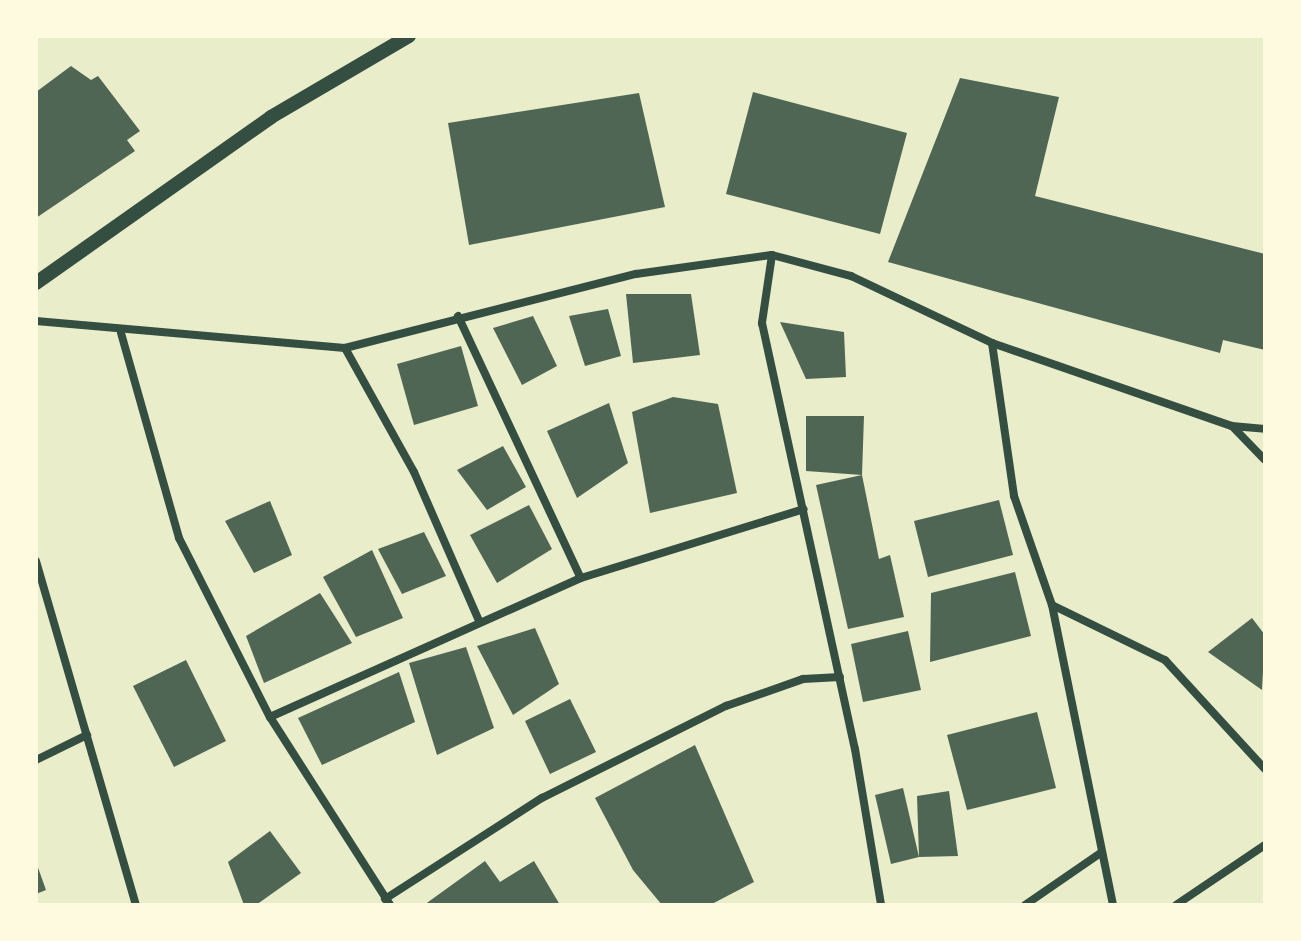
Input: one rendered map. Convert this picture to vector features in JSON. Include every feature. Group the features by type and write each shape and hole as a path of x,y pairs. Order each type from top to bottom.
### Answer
{"street":[{"path":"36,283 271,117 409,36"},
{"path":"772,255 762,323 840,677 881,905"},
{"path":"36,321 121,333 345,348 458,316 636,274 772,255 851,276 992,343 1232,426 1265,429"},
{"path":"458,316 581,578"},
{"path":"121,333 179,538 270,717 387,902 542,798 712,713 803,679 840,677"},
{"path":"992,343 1014,496 1052,605 1113,905"},
{"path":"345,348 414,472 479,621"},
{"path":"1232,426 1265,460"},
{"path":"270,717 581,578 804,509"},
{"path":"36,561 136,905"},
{"path":"1052,605 1165,660 1265,769"},
{"path":"36,760 87,735"},
{"path":"1176,905 1265,845"},
{"path":"1025,905 1102,852"}],"building":[{"path":"71,66 91,80 98,76 140,131 127,140 135,151 36,218 36,92"},
{"path":"960,78 1059,97 1035,196 1265,254 1265,350 1223,340 1220,353 888,262"},
{"path":"753,92 907,133 880,234 726,194"},
{"path":"639,93 665,207 469,245 448,123"},
{"path":"626,294 691,294 700,355 633,363"},
{"path":"608,309 621,356 585,366 569,316"},
{"path":"533,316 557,366 522,385 493,328"},
{"path":"780,322 844,332 846,377 806,379"},
{"path":"461,346 478,406 414,425 397,364"},
{"path":"673,397 718,404 737,493 650,513 632,412"},
{"path":"609,403 628,463 577,498 547,431"},
{"path":"806,416 864,416 862,475 806,471"},
{"path":"503,446 526,487 487,510 457,470"},
{"path":"862,475 879,559 890,555 904,617 848,629 816,485"},
{"path":"999,500 1013,555 928,577 914,521"},
{"path":"270,501 292,555 254,573 225,521"},
{"path":"529,505 552,549 497,583 470,535"},
{"path":"424,532 446,576 402,594 378,549"},
{"path":"372,550 403,618 356,637 323,577"},
{"path":"1015,572 1031,636 930,662 931,593"},
{"path":"320,593 352,643 264,683 246,636"},
{"path":"1252,618 1265,635 1262,690 1208,652"},
{"path":"535,628 559,684 513,715 477,646"},
{"path":"908,631 921,690 863,702 851,644"},
{"path":"466,647 494,728 437,755 409,663"},
{"path":"186,660 226,741 174,767 133,686"},
{"path":"399,672 415,722 322,765 298,718"},
{"path":"570,699 596,752 550,774 525,721"},
{"path":"1037,712 1056,788 967,810 947,735"},
{"path":"695,745 754,882 710,905 662,905 633,870 595,798"},
{"path":"903,788 919,857 891,864 875,795"},
{"path":"949,791 958,856 919,857 917,796"},
{"path":"270,831 301,873 256,905 244,905 228,862"},
{"path":"485,861 500,882 534,861 560,905 424,905"},
{"path":"36,862 46,890 36,894"}]}
